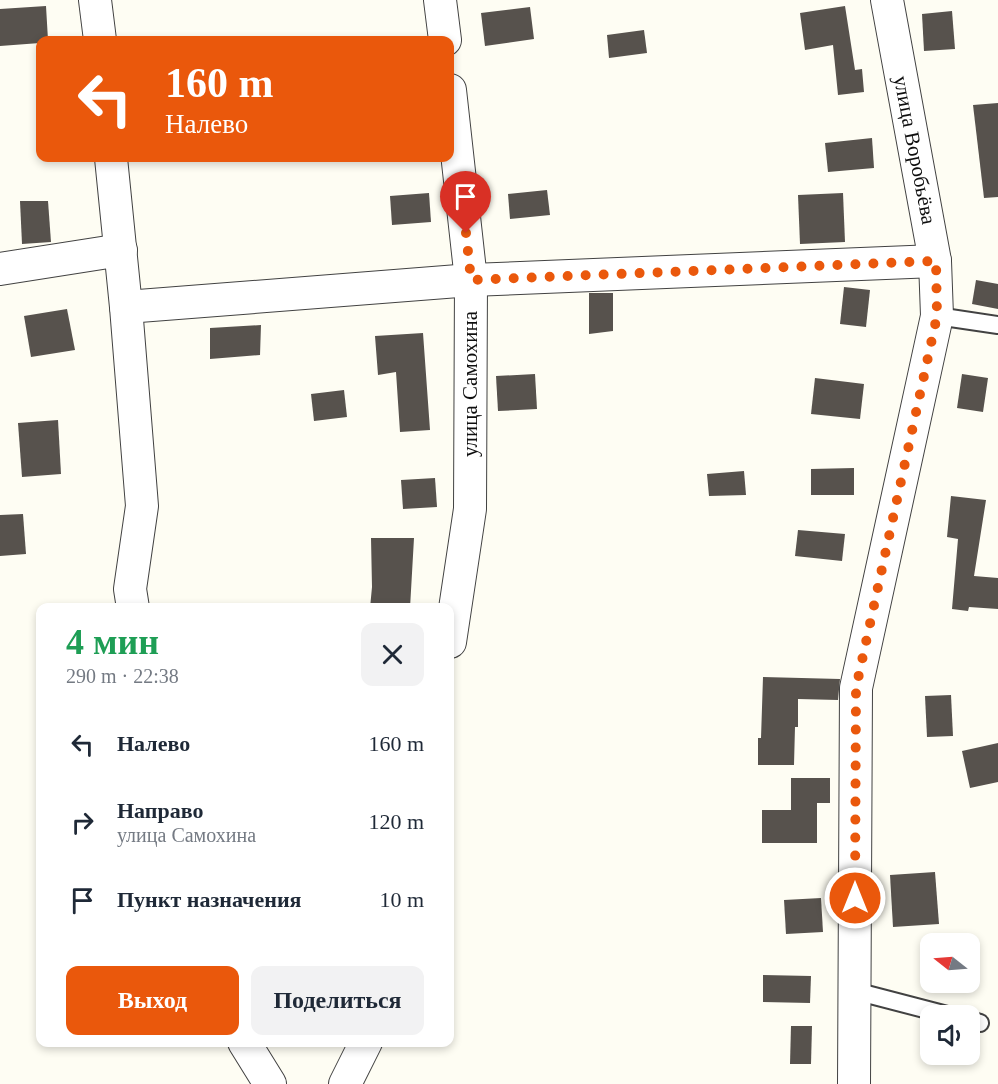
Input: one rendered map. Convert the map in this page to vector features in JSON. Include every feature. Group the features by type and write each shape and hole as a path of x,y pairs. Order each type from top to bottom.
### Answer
{"street":[{"path":"95,0 100,36"},
{"path":"440,0 444,36"},
{"name":"улица Воробьёва","path":"854,1084 856,688 937,316 936,261 886,0"},
{"name":"улица Самохина","path":"454,126 471,280 470,509 454,615"},
{"path":"111,162 142,506 130,589 132,603"},
{"path":"0,269 121,250"},
{"path":"126,307 471,280 936,261"},
{"path":"247,1047 270,1084"},
{"path":"345,1084 364,1047"}],"lane":[{"path":"937,316 998,325"},
{"path":"855,991 920,1008"}],"building":[{"path":"46,6 48,36 36,36 36,43 0,46 0,9"},
{"path":"845,6 855,70 862,69 864,92 838,95 833,45 805,50 800,13"},
{"path":"530,7 534,39 485,46 481,13"},
{"path":"952,11 955,49 924,51 922,14"},
{"path":"644,30 647,53 609,58 607,35"},
{"path":"998,103 998,197 984,198 973,105"},
{"path":"872,138 874,168 828,172 825,143"},
{"path":"547,190 550,215 510,219 508,194"},
{"path":"429,193 431,222 392,225 390,196"},
{"path":"843,193 845,242 800,244 798,195"},
{"path":"20,201 48,201 51,242 22,244"},
{"path":"976,280 998,284 998,309 972,304"},
{"path":"844,287 870,290 866,327 840,324"},
{"path":"589,293 613,293 613,331 589,334"},
{"path":"67,309 75,350 31,357 24,316"},
{"path":"261,325 260,355 210,359 210,328"},
{"path":"423,333 430,430 400,432 396,372 378,375 375,336"},
{"path":"535,374 537,409 498,411 496,376"},
{"path":"962,374 988,378 983,412 957,408"},
{"path":"815,378 864,384 860,419 811,414"},
{"path":"344,390 347,417 314,421 311,394"},
{"path":"58,420 61,474 22,477 18,423"},
{"path":"854,468 854,495 811,495 811,469"},
{"path":"744,471 746,495 709,496 707,474"},
{"path":"435,478 437,507 403,509 401,480"},
{"path":"951,496 986,500 974,576 998,578 998,609 969,607 968,611 952,609 958,539 947,537"},
{"path":"23,514 26,554 0,556 0,515"},
{"path":"798,530 845,534 842,561 795,556"},
{"path":"371,538 414,538 410,603 370,603"},
{"path":"763,677 840,679 838,700 798,699 794,765 758,765"},
{"path":"951,695 953,736 927,737 925,696"},
{"path":"998,743 998,782 970,788 962,751"},
{"path":"791,778 830,778 830,803 817,803 817,843 762,843 762,810 791,810"},
{"path":"935,872 939,924 893,927 890,875"},
{"path":"821,898 823,932 786,934 784,900"},
{"path":"763,975 811,976 810,1003 763,1002"},
{"path":"791,1026 812,1026 811,1064 790,1064"}],"route":[{"path":"466,233 471,280 936,261 937,316 856,688 855,898"}]}
